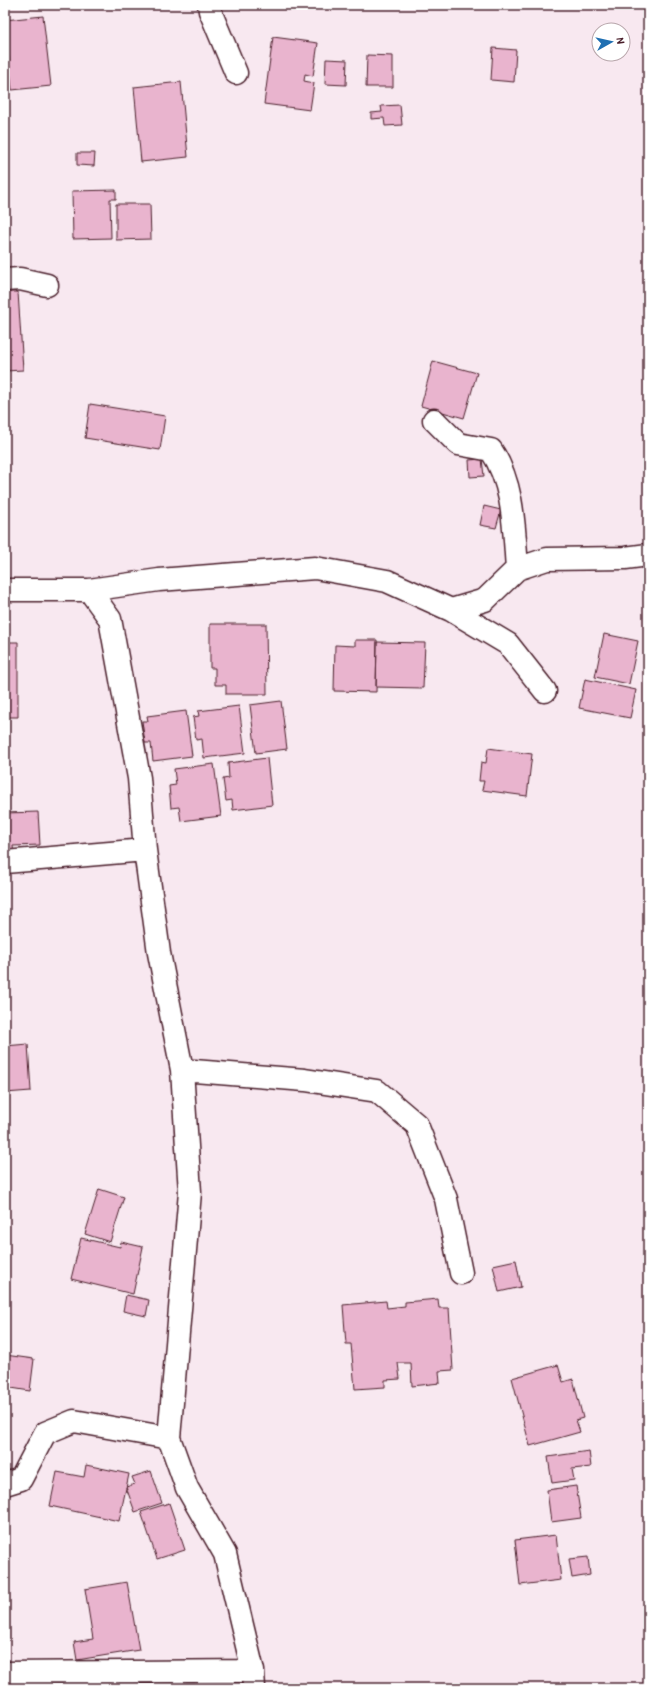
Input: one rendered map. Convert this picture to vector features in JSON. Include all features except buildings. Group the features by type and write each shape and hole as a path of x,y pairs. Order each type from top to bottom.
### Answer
{"street":[{"path":"209,5 210,11 236,73"},
{"path":"5,280 20,279 47,285"},
{"path":"434,420 458,444 491,450 501,464 512,507 517,569"},
{"path":"451,610 485,600 517,569 547,559 625,558 648,555"},
{"path":"5,590 89,590 159,580 315,568 387,581 451,610 508,644 545,691"},
{"path":"5,1673 254,1679 225,1554 187,1488 168,1438 190,1192 182,1070 159,953 145,850 139,778 110,619 89,590"},
{"path":"5,862 145,850"},
{"path":"182,1070 305,1080 377,1091 417,1125 446,1199 461,1273"},
{"path":"5,1484 21,1479 45,1433 74,1421 168,1438"}]}
